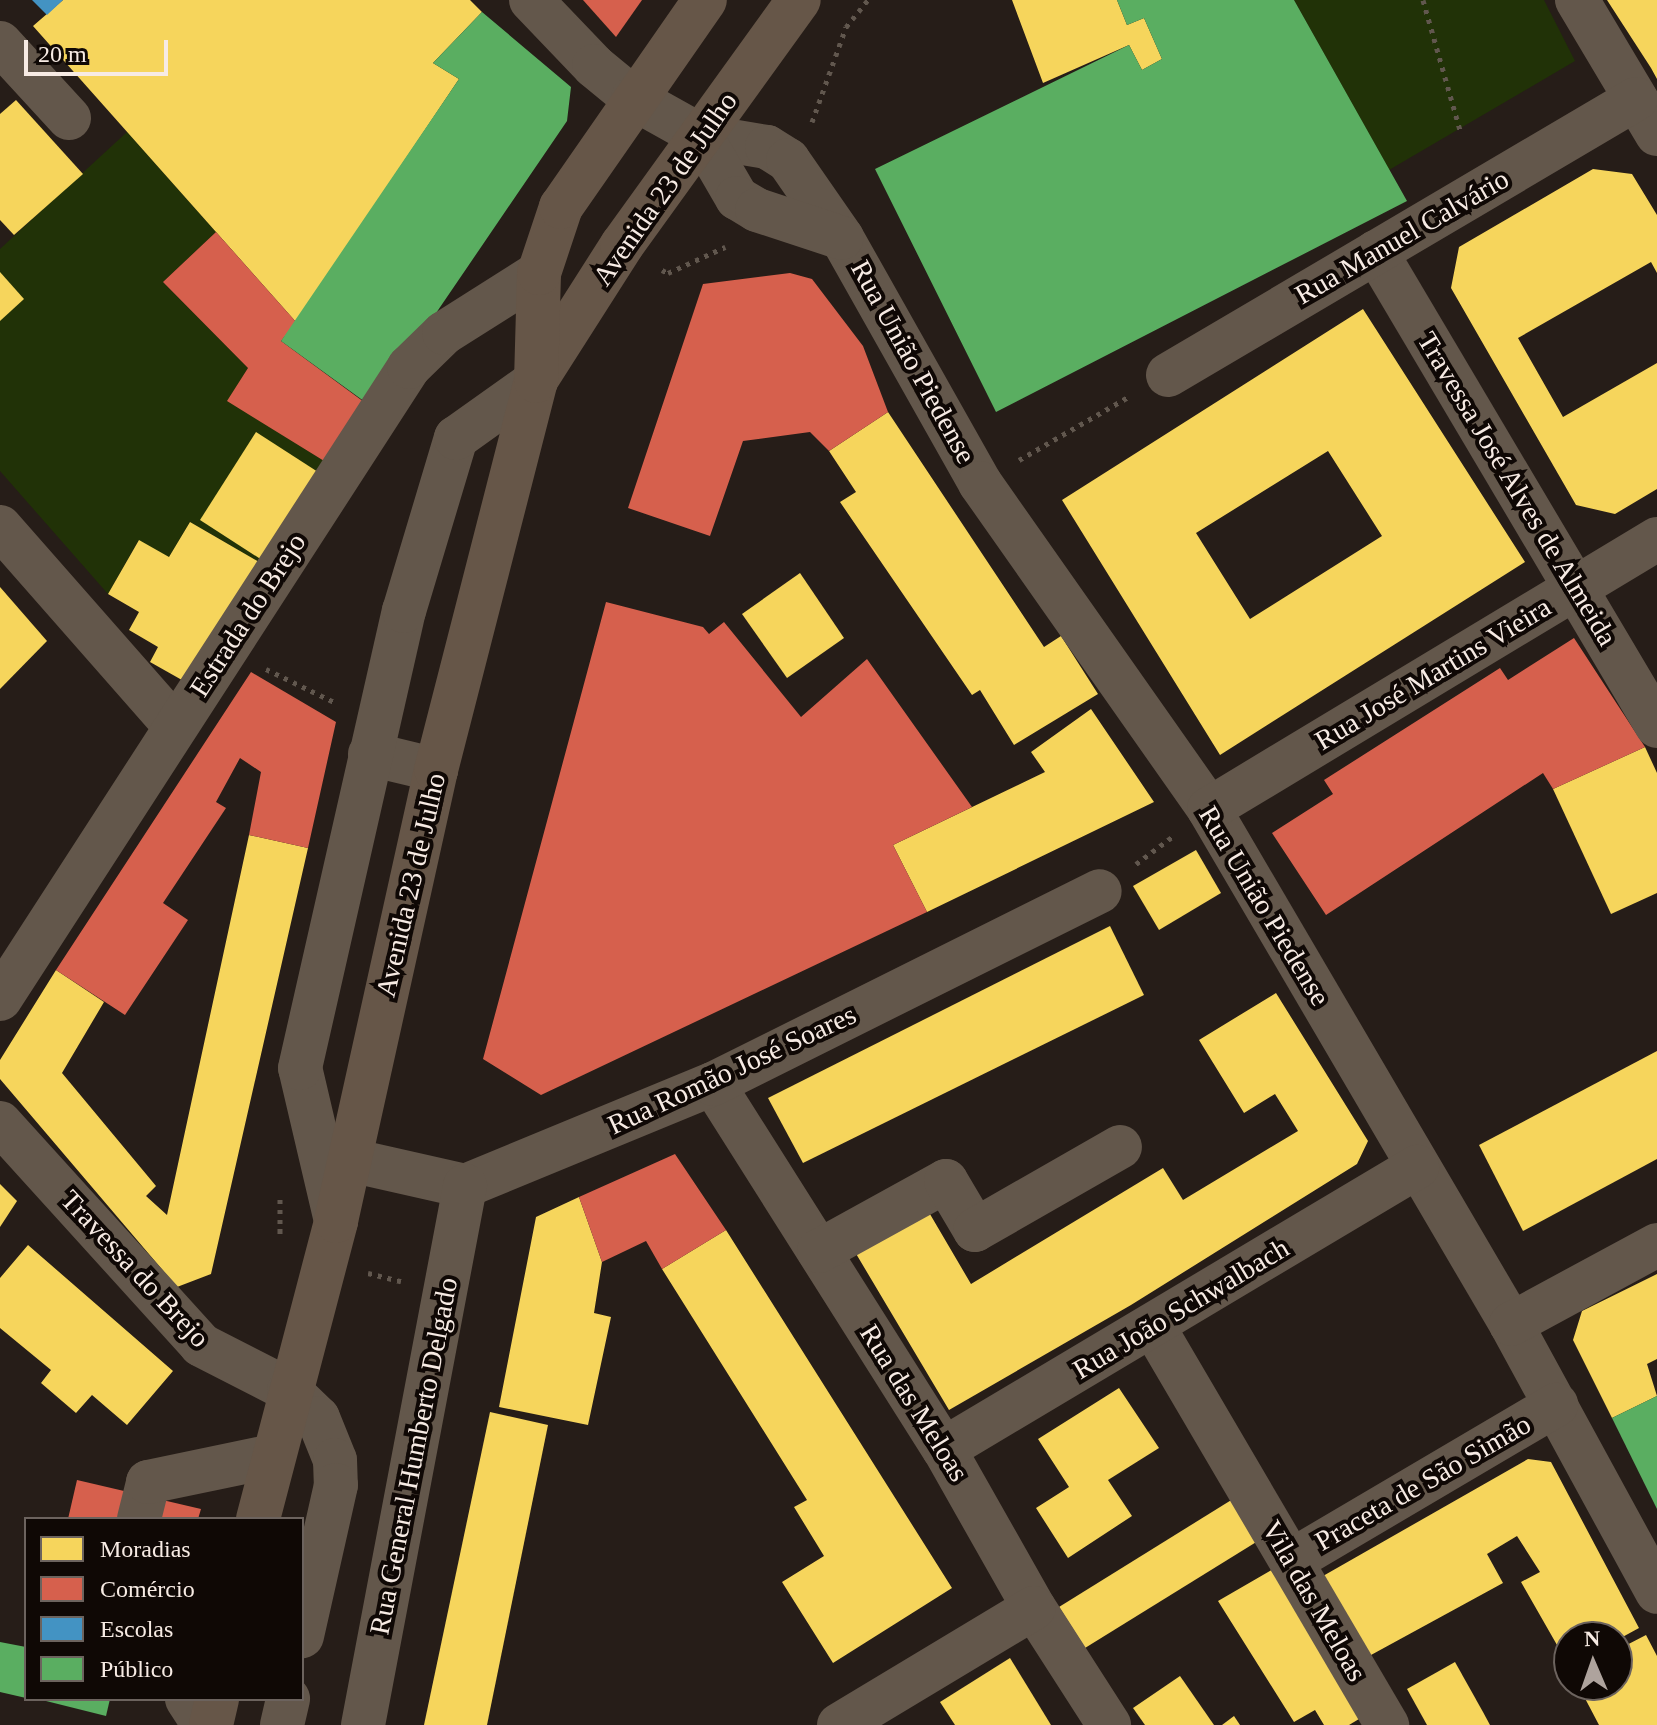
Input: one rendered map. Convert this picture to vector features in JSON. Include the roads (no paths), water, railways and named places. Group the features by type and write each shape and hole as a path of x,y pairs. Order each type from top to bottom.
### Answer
{"main road":[{"name":"Avenida 23 de Julho","path":"258,1517 289,1390 336,1221 436,770 536,381 539,273 561,207 633,98 705,0"},
{"name":"Avenida 23 de Julho","path":"536,381 622,245 799,0"},
{"path":"211,1725 217,1701"}],"street":[{"path":"531,0 594,66 633,98 701,136"},
{"path":"1577,0 1647,117"},
{"path":"0,43 69,118"},
{"name":"Rua Manuel Calvário","path":"1168,375 1376,252 1647,117"},
{"name":"Rua União Piedense","path":"701,136 737,198 757,210 842,238"},
{"name":"Rua União Piedense","path":"701,136 767,147 788,160 842,238 980,483 1209,809 1511,1324 1657,1592"},
{"name":"Travessa José Alves de Almeida","path":"1376,252 1657,726"},
{"name":"Estrada do Brejo","path":"0,999 409,367 444,333 539,273"},
{"path":"336,1221 300,1068 404,611 456,438 536,381"},
{"path":"0,527 175,726"},
{"name":"Rua José Martins Vieira","path":"1209,809 1657,539"},
{"path":"370,754 436,770"},
{"name":"Rua Romão José Soares","path":"465,1186 713,1084 1100,891"},
{"name":"Rua das Meloas","path":"713,1084 944,1449 1034,1608 1109,1725"},
{"name":"Travessa do Brejo","path":"0,1123 201,1345 289,1390"},
{"path":"819,1251 946,1181 975,1230 1120,1147"},
{"path":"350,1160 465,1186"},
{"name":"Rua João Schwalbach","path":"944,1449 1417,1167"},
{"name":"Rua General Humberto Delgado","path":"363,1725 465,1186"},
{"path":"1511,1324 1657,1245"},
{"name":"Vila das Meloas","path":"1153,1326 1387,1725"},
{"path":"289,1390 318,1418 335,1460 334,1496 304,1627"},
{"name":"Praceta de São Simão","path":"1291,1561 1556,1405"},
{"path":"139,1517 148,1482 272,1456"},
{"path":"839,1725 1034,1608"},
{"path":"188,1701 204,1725"},
{"path":"282,1725 288,1701"}]}
